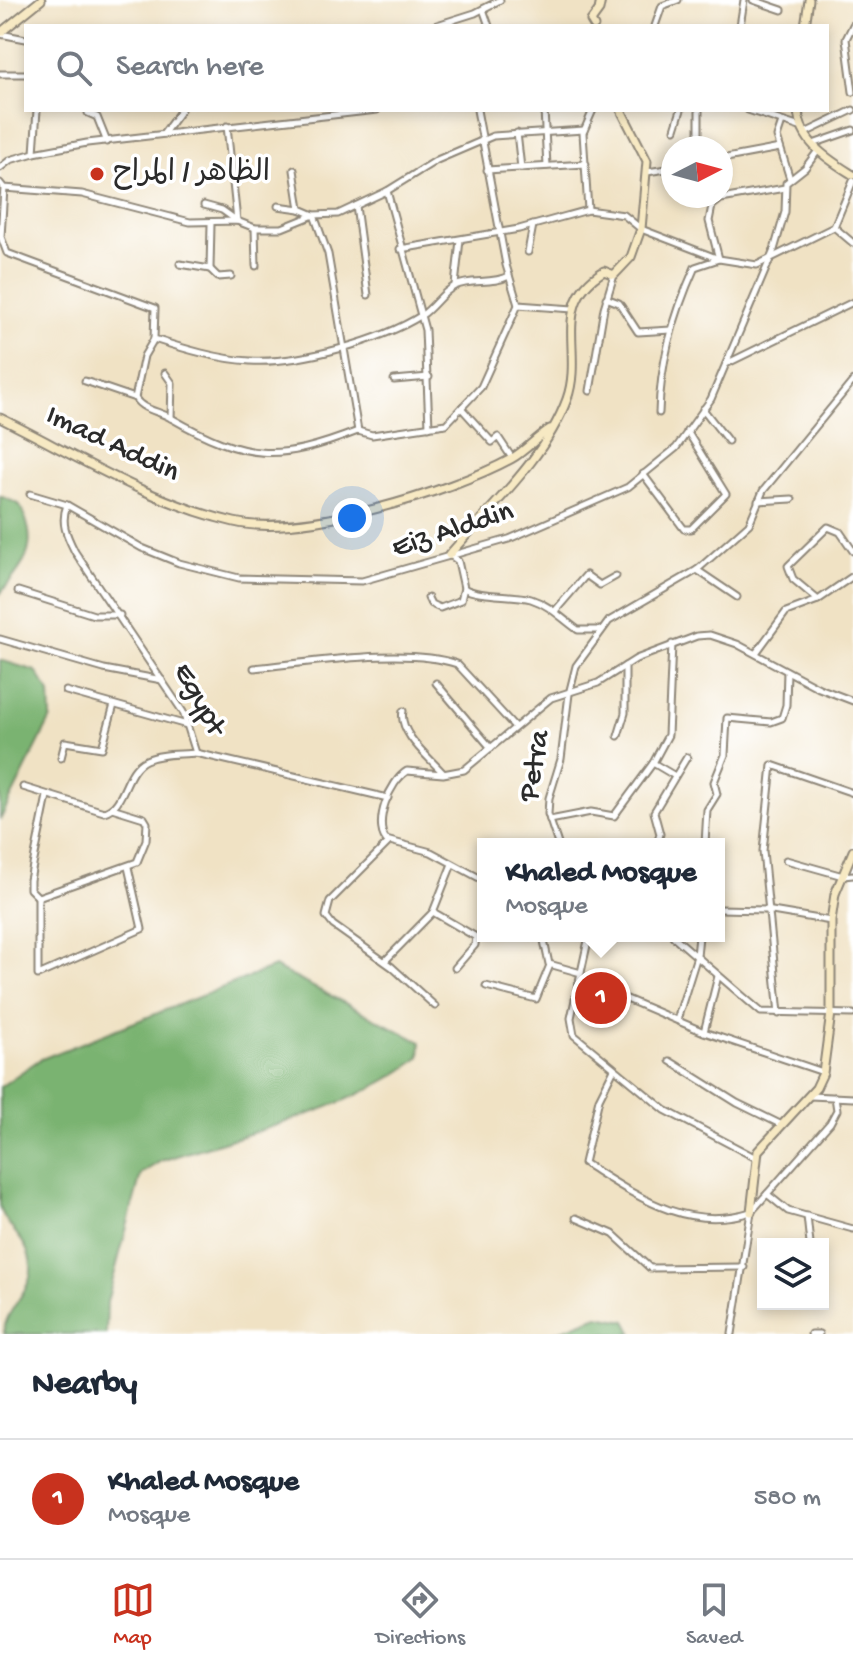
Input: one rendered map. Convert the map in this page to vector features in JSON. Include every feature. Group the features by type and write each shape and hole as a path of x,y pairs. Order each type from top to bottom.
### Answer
{"street":[{"path":"0,34 41,0"},
{"path":"440,24 500,0"},
{"path":"593,24 591,21 599,10 601,0"},
{"path":"656,24 662,6 678,0"},
{"path":"740,24 744,0"},
{"path":"753,0 782,10"},
{"path":"805,24 809,0"},
{"path":"483,9 488,24"},
{"path":"853,25 846,39 853,92"},
{"path":"0,34 24,39"},
{"path":"0,74 24,74"},
{"path":"754,112 804,131 853,110"},
{"path":"34,153 37,112"},
{"path":"163,134 180,112"},
{"path":"0,168 10,160 34,153 163,134 358,112"},
{"path":"85,381 135,398 141,405 220,443 251,453 286,454 358,431 372,435 443,425 463,410 481,387 518,305 499,232 477,112"},
{"path":"544,112 547,166"},
{"path":"588,210 584,130 592,112"},
{"path":"590,391 606,298 614,275 631,257 641,229 647,159 622,112"},
{"path":"675,129 680,112"},
{"path":"699,112 699,136"},
{"path":"799,112 804,131 815,148 853,175"},
{"path":"88,113 97,117 107,142"},
{"path":"782,122 777,133 790,179"},
{"path":"227,126 237,221"},
{"path":"204,205 222,210 237,221 255,228 282,228 314,215 338,214 387,191 437,160 498,134 584,130"},
{"path":"719,259 709,221 712,206 721,199 785,188 790,179 804,169 815,148 853,130"},
{"path":"517,133 521,168"},
{"path":"733,157 780,148"},
{"path":"487,170 586,164"},
{"path":"294,170 300,209"},
{"path":"647,172 661,170"},
{"path":"400,249 533,225 588,210 624,215 641,229 719,259 751,265 768,262 834,227 853,181"},
{"path":"135,398 144,356 154,339 155,308 7,253 1,237 2,186 82,194 211,224 237,221"},
{"name":"Eiz Alddin","path":"30,494 67,505 142,548 179,563 239,578 362,581 509,539 628,487 676,448 703,409 725,365 768,262 785,212 785,188"},
{"path":"387,191 400,249 425,330 429,427"},
{"path":"278,206 300,209 314,215 328,254 358,431"},
{"path":"356,206 368,295"},
{"path":"210,269 211,224"},
{"path":"528,252 533,225"},
{"path":"834,227 853,243"},
{"path":"255,228 256,266"},
{"path":"455,285 460,240"},
{"path":"659,413 671,330 695,267 719,259"},
{"path":"180,264 210,269 218,277 231,276"},
{"path":"428,598 440,608 461,600 464,588 458,561 449,555 531,459 550,429 567,399 571,383 573,309 586,282 604,271 614,275"},
{"path":"154,339 251,361 343,347 421,315 455,285 500,281 509,276"},
{"path":"606,298 619,303 638,332 671,330"},
{"path":"725,365 853,302"},
{"path":"518,305 573,309"},
{"path":"165,373 172,383 171,418"},
{"path":"394,380 429,377"},
{"name":"Petra","path":"556,838 550,820 549,798 564,744 569,694 576,666 601,630 649,596 697,570 749,524 758,501 792,453 853,381"},
{"path":"703,409 728,441"},
{"path":"463,410 492,442 498,437 512,458"},
{"name":"Imad Addin","path":"0,418 109,474 235,522 255,524 347,516 463,480 512,458 550,429"},
{"path":"643,474 684,529 691,529 726,494 687,430"},
{"path":"758,501 792,499"},
{"name":"Egypt","path":"67,505 63,516 68,538 163,680 188,725 196,753 388,798"},
{"path":"818,600 793,579 788,566 828,527 840,532 853,551"},
{"path":"697,570 737,597"},
{"path":"555,611 586,575 600,585 616,576"},
{"path":"756,653 786,612 818,600 853,576"},
{"path":"464,588 471,594 499,592 513,598 529,598 555,611 578,630 601,630"},
{"path":"18,591 94,615 121,615"},
{"path":"477,877 431,852 389,842 381,830 388,798 404,772 443,774 471,767 551,698 598,683 625,666 672,644 710,635 756,653 853,701"},
{"path":"0,639 104,669 163,680"},
{"path":"550,820 591,812 614,816 653,763 668,735 672,644"},
{"path":"254,668 401,657 445,661 457,664 515,727"},
{"path":"618,736 625,713 625,666"},
{"path":"705,838 707,810 717,794 714,782 725,755 727,718 771,722 782,718 786,705 787,671"},
{"path":"436,683 491,748"},
{"path":"66,691 188,725"},
{"path":"61,758 65,742 102,748 114,705"},
{"path":"403,711 407,732 443,774"},
{"path":"112,808 131,772 144,761 159,755 196,753"},
{"path":"659,838 654,812 687,757"},
{"path":"653,763 675,776"},
{"path":"779,1014 766,910 763,851 772,765 853,793"},
{"path":"23,787 93,811 112,808 147,823 140,856 128,867 38,897"},
{"path":"47,796 30,880 30,889 38,897 38,975 142,929 128,867"},
{"path":"389,842 330,901 325,913 333,925 385,961 435,1006"},
{"path":"732,1334 744,1267 756,1158 820,1082 823,1072 831,1013 831,921 835,894 853,851"},
{"path":"786,860 843,876 853,875"},
{"path":"385,961 433,912 452,864"},
{"path":"725,909 766,910 831,921"},
{"path":"433,912 476,937 475,945 455,968"},
{"path":"486,986 536,999 550,965 544,942"},
{"path":"588,942 571,1018 572,1032 665,1110 756,1158"},
{"path":"680,942 761,1012 853,1014"},
{"path":"677,1020 698,942"},
{"path":"550,965 704,1032 792,1064 813,1066 823,1072"},
{"path":"704,1032 718,976"},
{"path":"670,1061 737,1103 782,1125"},
{"path":"614,1069 599,1099 584,1163 640,1200 675,1214 717,1219 751,1212 836,1116 835,1097"},
{"path":"808,1096 853,1098"},
{"path":"766,1194 783,1209 853,1229"},
{"path":"807,1216 809,1238"},
{"path":"576,1218 613,1234 650,1268 744,1267"},
{"path":"811,1334 819,1334"}],"green space":[{"path":"0,496 19,504 26,518 30,542 24,562 0,594"},
{"path":"0,660 36,671 50,693 51,718 0,820"},
{"path":"274,967 421,1042 420,1057 396,1075 333,1105 161,1161 141,1174 107,1302 106,1334 4,1334 8,1317 27,1284 31,1266 26,1248 0,1206 0,1087 39,1060"},
{"path":"598,1316 626,1321 633,1334 551,1334"}],"place":[{"name":"الظاهر / المراح","path":"97,174"},
{"name":"Khaled Mosque","path":"601,998"}]}
